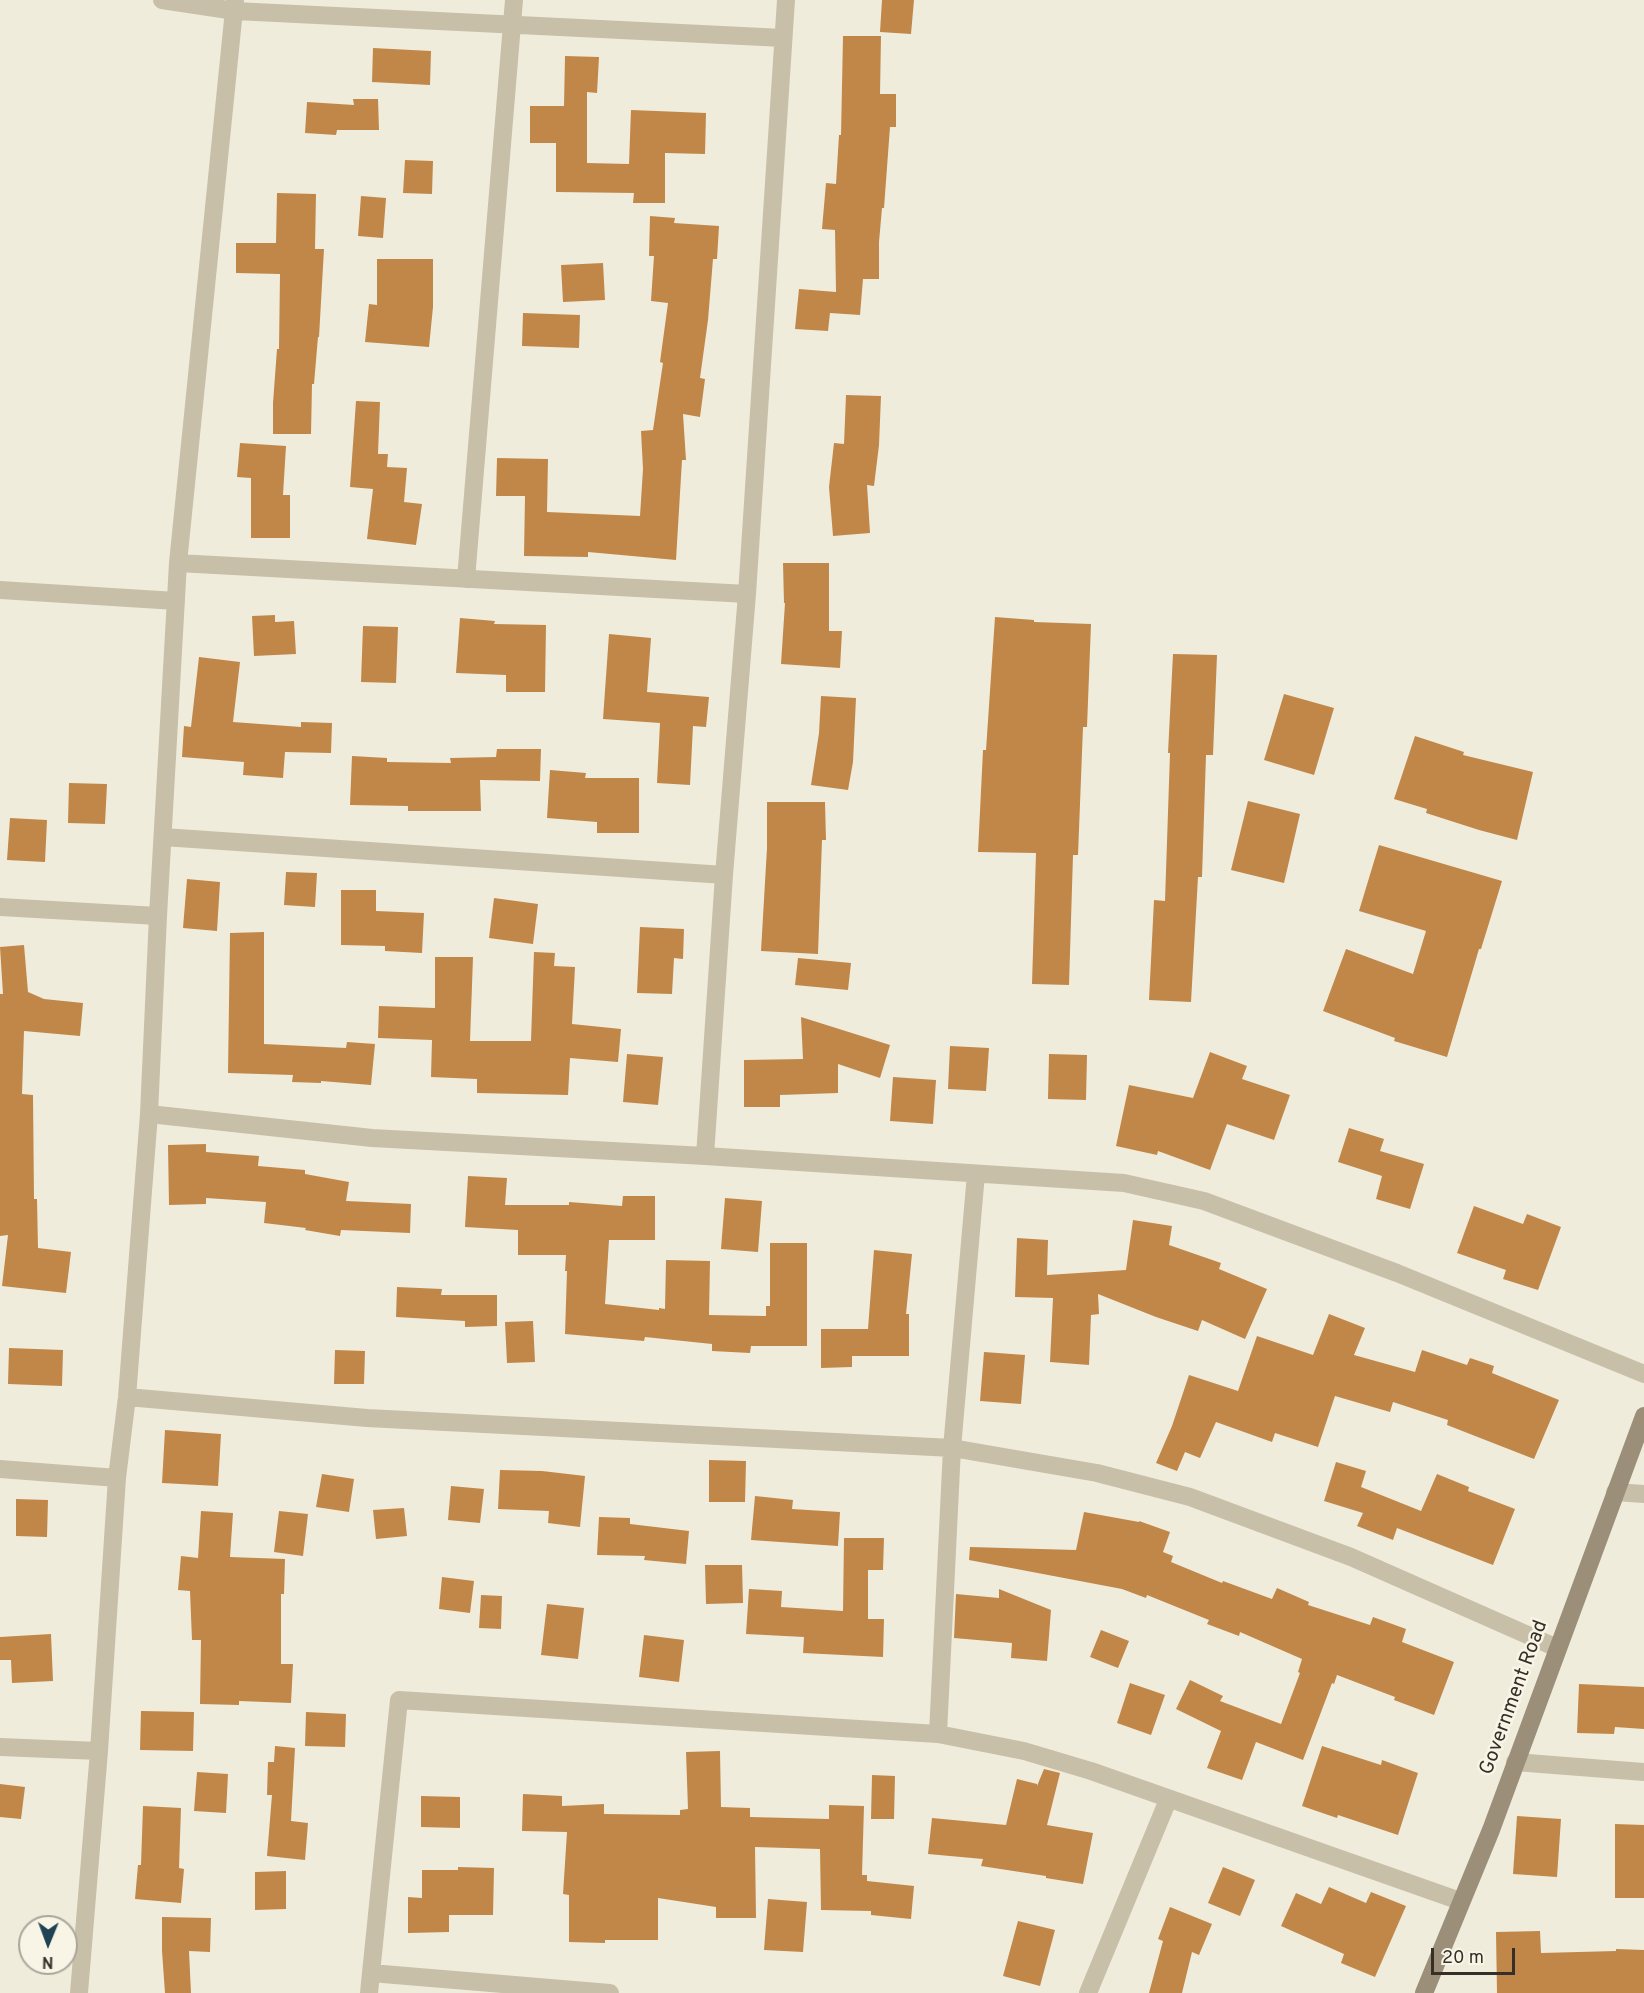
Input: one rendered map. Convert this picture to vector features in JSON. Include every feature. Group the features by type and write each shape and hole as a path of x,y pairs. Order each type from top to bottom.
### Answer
{"street":[{"path":"162,0 783,38"},
{"path":"466,579 514,0"},
{"path":"705,1156 724,875 747,594 786,0"},
{"path":"79,1993 99,1751 117,1478 127,1397 149,1114 178,563 235,5"},
{"path":"178,563 747,594"},
{"path":"0,590 176,601"},
{"path":"163,837 724,875"},
{"path":"0,907 158,916"},
{"path":"149,1114 372,1138 705,1156 1124,1184 1204,1201 1397,1273 1644,1374"},
{"path":"938,1734 952,1448 976,1174"},
{"path":"127,1397 367,1418 952,1448 1097,1473 1190,1497 1351,1557 1557,1648"},
{"name":"Government Road","path":"1424,1993 1491,1830 1644,1416"},
{"path":"0,1468 117,1478"},
{"path":"1616,1492 1644,1494"},
{"path":"369,1993 399,1700 938,1734 1024,1751 1091,1771 1460,1901"},
{"path":"0,1747 99,1751"},
{"path":"1515,1762 1644,1772"},
{"path":"1088,1993 1168,1800"},
{"path":"371,1973 610,1993"}],"building":[{"path":"882,0 914,0 911,34 880,32"},
{"path":"843,36 881,36 880,94 896,94 896,127 890,127 884,208 882,208 879,279 863,279 860,315 830,313 828,331 795,329 799,289 836,292 835,230 822,229 826,183 836,184 839,135 841,135"},
{"path":"373,48 431,51 430,85 372,82"},
{"path":"565,56 599,57 597,93 587,92 587,163 629,164 631,110 706,113 705,154 665,153 665,203 633,203 634,193 556,192 556,143 530,143 530,106 564,106"},
{"path":"353,99 378,99 379,130 337,130 336,135 305,133 307,102 354,105"},
{"path":"405,160 433,161 432,194 403,193"},
{"path":"277,193 316,194 315,249 324,249 319,337 314,384 312,384 311,434 273,434 273,403 277,349 279,349 280,274 236,273 236,243 276,243"},
{"path":"361,196 386,198 383,238 358,236"},
{"path":"650,216 675,218 674,223 719,226 717,259 713,259 700,378 705,379 700,417 683,414 686,460 682,460 676,560 588,552 588,557 524,556 525,496 496,496 497,458 548,459 547,512 640,516 643,469 641,431 653,430 663,363 660,362 668,303 651,301 654,256 649,256"},
{"path":"377,259 433,259 433,307 429,347 365,342 369,304 377,305"},
{"path":"603,263 605,300 563,302 561,265"},
{"path":"523,313 580,315 579,348 522,346"},
{"path":"846,395 881,396 879,445 874,486 867,485 870,533 833,536 829,487 834,443 844,444"},
{"path":"356,401 380,402 378,454 388,454 387,467 407,468 404,502 422,504 416,545 367,539 373,489 350,487"},
{"path":"240,443 286,446 283,495 290,495 290,538 251,538 251,478 237,477"},
{"path":"783,563 829,563 829,631 842,631 840,668 781,664 785,603"},
{"path":"275,615 275,622 294,621 296,654 254,656 252,616"},
{"path":"995,617 1034,620 1034,622 1091,624 1087,727 1083,727 1078,855 1073,855 1069,985 1032,984 1036,853 978,852 983,750 986,750"},
{"path":"460,618 495,621 494,624 546,625 545,692 506,692 506,675 456,673"},
{"path":"363,626 398,627 396,683 361,682"},
{"path":"609,634 651,638 647,692 709,697 706,727 693,726 690,785 657,783 660,723 603,719"},
{"path":"1173,654 1217,655 1213,755 1206,755 1202,877 1198,877 1191,1002 1149,1000 1154,900 1165,901"},
{"path":"199,657 240,662 233,722 301,727 301,722 332,723 331,753 285,752 283,778 243,775 244,762 182,757 184,726 191,727"},
{"path":"1284,694 1334,708 1314,775 1264,760"},
{"path":"821,696 856,698 853,762 848,790 811,785 819,733"},
{"path":"1415,736 1464,752 1463,755 1533,772 1517,840 1426,813 1427,809 1394,799"},
{"path":"497,749 541,749 540,781 480,780 481,811 408,811 408,806 350,805 352,756 387,758 387,762 451,763 450,758 496,757"},
{"path":"550,770 586,773 585,778 639,778 639,833 597,833 597,822 547,818"},
{"path":"69,783 107,784 105,824 68,823"},
{"path":"1248,801 1300,814 1284,883 1231,870"},
{"path":"767,802 825,802 826,840 822,840 818,954 761,951 767,848"},
{"path":"10,818 47,820 45,862 7,860"},
{"path":"1379,845 1502,881 1447,1057 1394,1041 1395,1038 1323,1011 1346,949 1413,974 1426,931 1359,911"},
{"path":"286,872 317,873 315,907 284,905"},
{"path":"187,879 220,882 217,931 183,928"},
{"path":"341,890 376,890 376,911 424,913 422,953 385,951 385,946 341,945"},
{"path":"494,898 538,904 533,944 489,938"},
{"path":"640,927 684,929 683,959 674,958 672,994 637,993"},
{"path":"264,932 264,1044 346,1048 347,1042 375,1044 371,1085 321,1081 321,1083 292,1082 293,1075 228,1073 230,933"},
{"path":"24,945 28,992 44,999 83,1003 80,1036 24,1031 22,1094 33,1095 34,1199 37,1199 38,1248 71,1252 66,1293 2,1286 8,1235 0,1236 0,994 3,994 0,947"},
{"path":"534,952 555,953 554,966 575,967 572,1024 621,1029 618,1062 570,1058 568,1095 477,1093 477,1079 431,1077 432,1040 378,1038 379,1006 435,1008 435,957 473,957 470,1041 531,1041"},
{"path":"798,958 851,963 848,990 795,985"},
{"path":"801,1017 890,1045 880,1078 838,1064 838,1093 780,1095 780,1107 744,1107 744,1060 803,1059"},
{"path":"950,1046 989,1048 986,1091 948,1089"},
{"path":"1210,1052 1247,1066 1242,1079 1290,1095 1274,1140 1227,1124 1210,1170 1158,1151 1157,1155 1116,1146 1129,1085 1193,1098"},
{"path":"627,1054 663,1057 658,1105 623,1102"},
{"path":"1049,1054 1087,1055 1086,1100 1048,1099"},
{"path":"893,1077 936,1080 933,1124 890,1121"},
{"path":"1349,1128 1384,1139 1380,1151 1424,1164 1410,1209 1376,1199 1382,1176 1338,1162"},
{"path":"206,1144 206,1152 259,1156 258,1166 305,1170 305,1174 349,1182 346,1201 411,1204 410,1233 341,1230 340,1236 305,1230 306,1228 264,1223 266,1202 206,1198 206,1204 169,1205 168,1145"},
{"path":"468,1176 507,1178 505,1205 569,1205 569,1202 622,1206 623,1196 655,1196 655,1240 609,1240 605,1304 665,1309 666,1260 710,1261 709,1315 766,1316 766,1306 770,1306 770,1243 807,1243 807,1346 751,1346 750,1353 712,1351 712,1344 645,1337 644,1341 565,1334 566,1255 518,1255 518,1230 465,1227"},
{"path":"725,1198 762,1201 758,1252 721,1249"},
{"path":"1474,1206 1523,1224 1527,1214 1561,1227 1538,1290 1503,1279 1506,1270 1457,1253"},
{"path":"1133,1220 1172,1226 1169,1245 1221,1263 1219,1269 1267,1289 1245,1339 1202,1320 1198,1331 1098,1294 1099,1314 1091,1315 1089,1365 1050,1362 1053,1298 1015,1297 1017,1238 1048,1240 1047,1275 1126,1270"},
{"path":"874,1250 912,1254 906,1314 909,1314 909,1356 852,1356 852,1367 821,1368 821,1329 868,1329"},
{"path":"397,1287 442,1289 441,1295 497,1295 497,1326 465,1327 465,1321 396,1317"},
{"path":"1329,1314 1365,1328 1354,1355 1415,1372 1422,1350 1467,1365 1470,1358 1494,1366 1492,1373 1559,1400 1534,1459 1447,1425 1448,1420 1393,1402 1390,1412 1335,1396 1318,1447 1275,1433 1272,1442 1216,1422 1200,1458 1185,1452 1177,1471 1156,1463 1172,1426 1189,1375 1238,1391 1257,1336 1313,1355"},
{"path":"533,1321 535,1362 507,1363 505,1322"},
{"path":"9,1348 63,1350 62,1386 8,1384"},
{"path":"335,1350 365,1351 364,1384 334,1384"},
{"path":"984,1352 1025,1355 1021,1404 980,1401"},
{"path":"165,1430 221,1434 218,1486 162,1483"},
{"path":"709,1460 746,1461 745,1502 709,1502"},
{"path":"1336,1462 1366,1471 1361,1487 1421,1511 1437,1474 1469,1487 1468,1491 1515,1509 1493,1565 1397,1528 1393,1540 1357,1526 1363,1513 1324,1501"},
{"path":"500,1470 542,1471 585,1476 580,1527 548,1523 549,1511 498,1509"},
{"path":"322,1474 354,1479 349,1512 316,1507"},
{"path":"451,1486 484,1489 480,1523 448,1520"},
{"path":"755,1496 793,1500 792,1509 840,1512 838,1546 751,1540"},
{"path":"16,1499 48,1500 47,1537 16,1536"},
{"path":"404,1508 407,1536 376,1539 373,1510"},
{"path":"201,1511 233,1513 230,1557 285,1559 284,1594 281,1594 281,1664 293,1664 291,1703 239,1701 239,1705 200,1704 201,1640 192,1640 190,1591 178,1590 181,1556 198,1558"},
{"path":"279,1511 308,1514 303,1556 274,1552"},
{"path":"1084,1512 1139,1521 1170,1532 1163,1552 1173,1556 1171,1562 1222,1583 1223,1581 1272,1599 1277,1588 1309,1602 1308,1605 1370,1625 1373,1617 1406,1629 1402,1642 1454,1662 1434,1715 1337,1675 1303,1760 1256,1742 1242,1780 1207,1768 1221,1731 1176,1709 1190,1680 1223,1696 1220,1701 1281,1724 1300,1673 1298,1672 1302,1659 1240,1632 1239,1636 1207,1624 1209,1620 1147,1595 1146,1598 1122,1589 969,1560 970,1547 1076,1550"},
{"path":"599,1517 630,1518 630,1524 689,1531 686,1564 644,1560 645,1556 597,1555"},
{"path":"844,1538 884,1538 883,1570 868,1570 868,1619 884,1619 883,1657 803,1653 804,1637 746,1634 749,1589 782,1591 781,1607 843,1611"},
{"path":"705,1565 742,1565 743,1603 706,1604"},
{"path":"442,1577 474,1581 470,1613 439,1609"},
{"path":"999,1589 1051,1610 1047,1661 1011,1658 1012,1643 954,1638 956,1594 999,1598"},
{"path":"481,1595 502,1596 501,1629 479,1628"},
{"path":"547,1604 584,1608 578,1659 541,1655"},
{"path":"1101,1630 1129,1641 1118,1668 1090,1657"},
{"path":"51,1634 53,1681 12,1683 11,1660 0,1660 0,1637"},
{"path":"644,1635 684,1640 679,1682 639,1677"},
{"path":"1130,1683 1165,1695 1151,1735 1117,1723"},
{"path":"1579,1684 1644,1687 1644,1729 1615,1727 1614,1734 1577,1733"},
{"path":"141,1711 194,1712 193,1751 140,1750"},
{"path":"306,1712 346,1714 345,1747 305,1746"},
{"path":"275,1746 295,1748 291,1821 308,1823 305,1860 267,1856 272,1795 267,1795 268,1762 274,1762"},
{"path":"1322,1746 1381,1765 1382,1760 1418,1773 1398,1835 1302,1806"},
{"path":"720,1751 721,1807 750,1808 750,1817 829,1819 829,1805 864,1806 862,1875 867,1875 867,1881 914,1886 911,1919 871,1915 871,1911 821,1910 820,1849 755,1847 756,1918 716,1918 716,1907 658,1898 658,1940 605,1940 605,1943 569,1942 569,1895 563,1894 567,1832 522,1831 523,1794 562,1796 562,1806 604,1804 604,1814 680,1815 680,1810 688,1809 686,1752"},
{"path":"1044,1769 1060,1773 1047,1825 1093,1833 1083,1884 981,1866 983,1859 928,1854 932,1818 1006,1825 1017,1779 1037,1784 1037,1786"},
{"path":"197,1772 228,1774 226,1813 194,1811"},
{"path":"872,1775 895,1776 894,1819 871,1819"},
{"path":"0,1784 25,1787 21,1819 0,1817"},
{"path":"421,1796 460,1797 460,1828 421,1827"},
{"path":"143,1806 181,1808 179,1868 184,1869 181,1903 135,1899 138,1865 141,1865"},
{"path":"1517,1816 1561,1819 1557,1877 1513,1874"},
{"path":"1615,1824 1644,1825 1644,1898 1615,1898"},
{"path":"458,1867 494,1868 493,1915 449,1915 449,1932 408,1933 408,1897 422,1898 422,1870 458,1870"},
{"path":"1223,1867 1255,1880 1240,1916 1208,1903"},
{"path":"286,1871 286,1909 255,1910 255,1872"},
{"path":"1329,1887 1366,1903 1371,1892 1406,1906 1375,1977 1341,1963 1344,1954 1281,1926 1296,1893 1321,1904"},
{"path":"768,1899 807,1902 803,1952 764,1950"},
{"path":"1170,1907 1212,1924 1199,1955 1192,1952 1182,1993 1149,1993 1163,1941 1158,1939"},
{"path":"162,1917 211,1918 210,1952 189,1951 191,1993 165,1993"},
{"path":"1018,1921 1055,1930 1040,1986 1003,1976"},
{"path":"1540,1931 1541,1953 1616,1951 1616,1949 1644,1950 1644,1993 1497,1993 1496,1932"}]}
